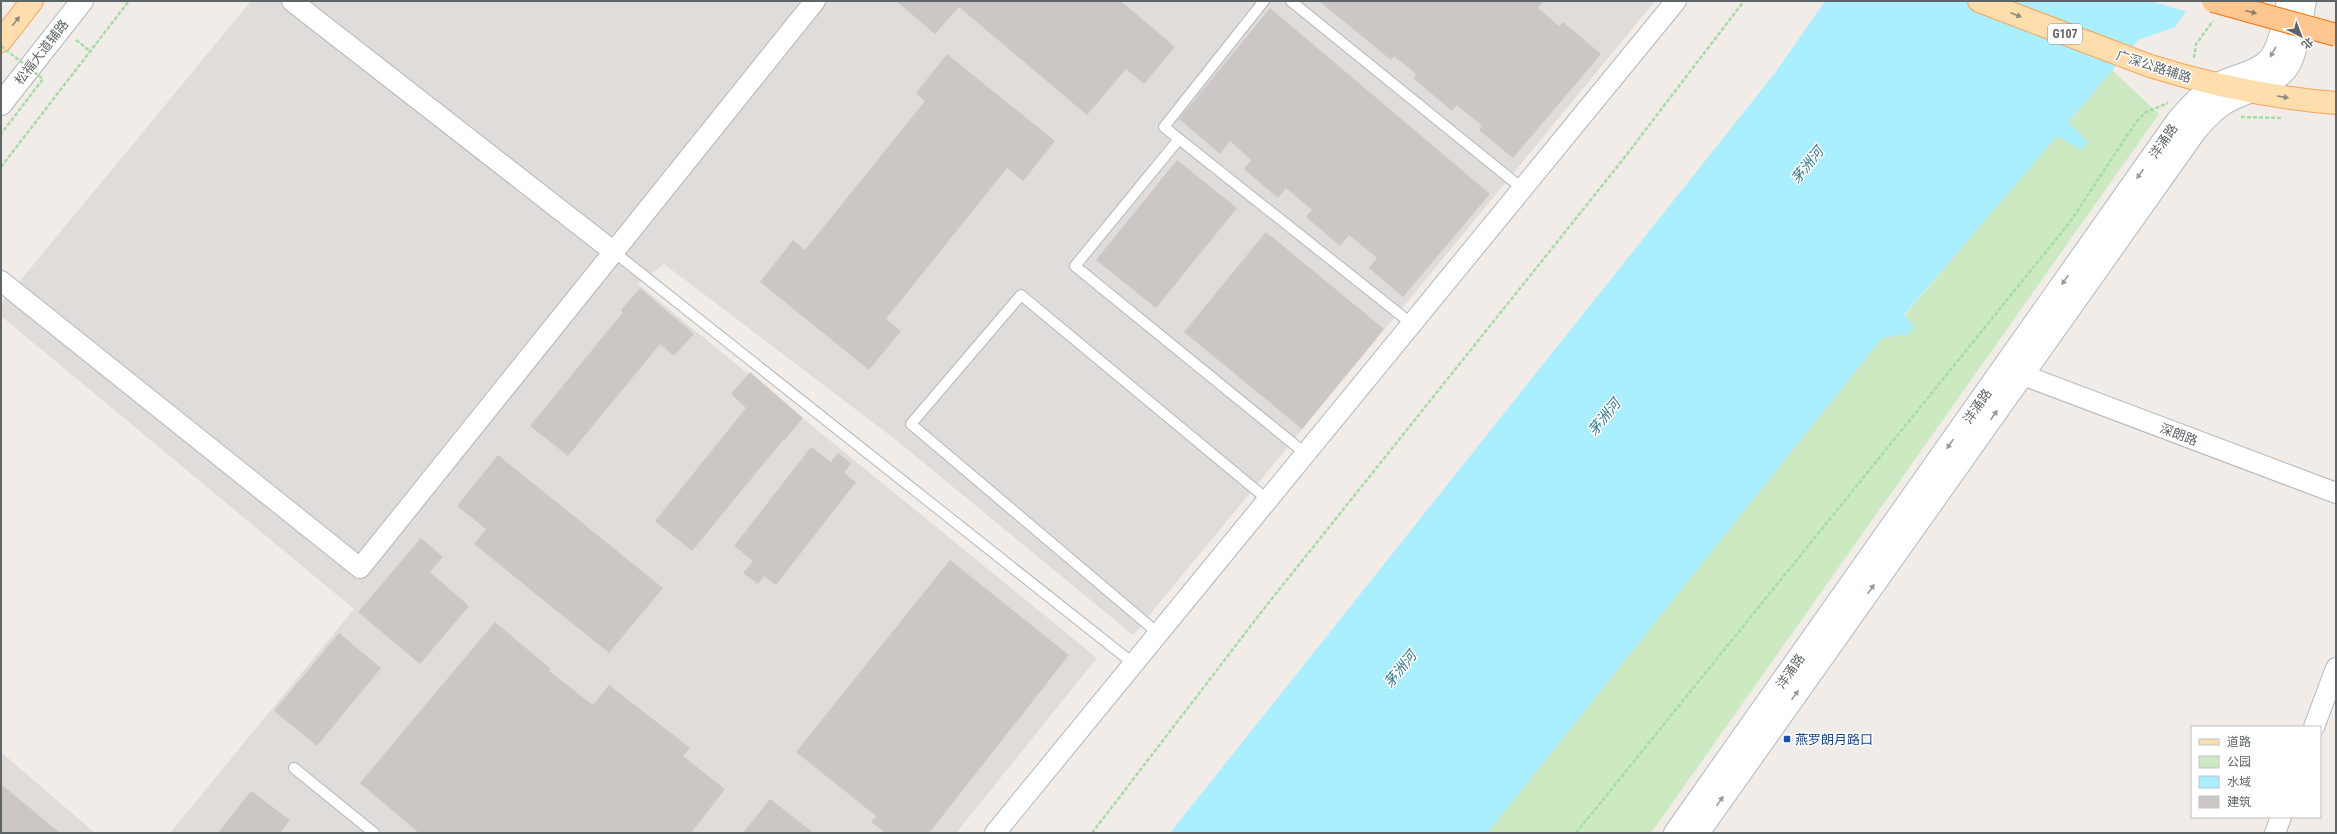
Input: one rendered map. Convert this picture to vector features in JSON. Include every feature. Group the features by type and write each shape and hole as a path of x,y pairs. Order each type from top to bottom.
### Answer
{"highway":[{"path":"2213,10 2336,35"}],"main road":[{"path":"1,41 32,1"},
{"name":"广深公路辅路","path":"1980,1 2150,66 2185,77 2249,91 2336,103"}],"street":[{"name":"松福大道辅路","path":"1,104 82,1"},
{"path":"292,1 614,252"},
{"path":"1,281 360,568 815,1"},
{"path":"995,833 1676,1"},
{"name":"洋涌路","path":"1675,833 2185,112 2201,95 2217,84 2256,69 2269,59 2277,44 2288,1"},
{"name":"洋涌路","path":"1698,833 2206,118 2225,102 2270,81 2285,70 2294,52 2305,1"},
{"name":"深朗路","path":"2023,375 2336,493"},
{"path":"2314,726 2336,668"},
{"path":"2275,833 2281,818"}],"lane":[{"path":"1264,1 1164,127 1412,324"},
{"path":"1291,1 1523,189"},
{"path":"1180,139 1075,266 1306,454"},
{"path":"614,252 1134,664"},
{"path":"1159,634 911,424 1021,295 1268,500"},
{"path":"294,768 374,833"}],"path":[{"path":"1,167 129,1"},
{"path":"1092,833 1266,606 1621,162 1744,1"},
{"path":"1576,833 2070,222 2136,122 2146,112 2166,102 2185,77 2193,63 2196,44 2213,10"},
{"path":"74,38 90,51"},
{"path":"1,46 42,79 1,134"},
{"path":"2166,102 2185,112"},
{"path":"2206,118 2286,118"}],"shaded area":[{"path":"251,1 1655,1 1133,635 896,440 664,264 638,284 1097,658 956,833 170,833 354,609 1,316 1,304"},
{"path":"1,752 95,833 1,833"}],"green space":[{"path":"2112,70 2159,114 1651,833 1487,833 1882,338 1908,334 1913,327 1904,316 2057,135 2081,150 2087,142 2068,123"}],"water":[{"name":"茅洲河","path":"1825,1 2193,1 2175,27 2138,40 2068,122 2088,142 2081,150 2057,136 1904,315 1914,327 1908,334 1882,338 1487,833 1170,833 1775,73"}],"pier":[{"path":"2150,1 2195,1 2188,12"}],"building":[{"path":"896,1 1121,1 1175,47 1144,84 1126,69 1087,115 959,7 935,34"},
{"path":"1319,1 1544,1 1538,8 1559,26 1563,22 1601,54 1513,158 1479,130 1482,126 1457,105 1452,111 1414,79 1416,74 1394,56 1391,60"},
{"path":"1270,8 1490,194 1403,297 1369,268 1377,258 1349,235 1340,246 1306,217 1312,210 1286,188 1278,198 1244,169 1251,160 1230,141 1220,154 1179,119"},
{"path":"947,54 1055,141 1023,181 1007,168 886,319 901,331 869,370 760,282 793,240 805,250 925,101 916,93"},
{"path":"1177,160 1237,208 1156,308 1096,260"},
{"path":"1266,232 1384,329 1302,429 1184,332"},
{"path":"640,288 694,334 674,356 660,344 568,456 530,426 623,312 621,310"},
{"path":"750,372 803,418 784,441 783,440 692,551 655,521 746,408 731,394"},
{"path":"811,447 831,462 838,453 851,463 844,473 856,482 776,585 764,576 758,584 743,573 753,561 734,546"},
{"path":"498,455 663,588 609,653 474,544 486,529 457,506"},
{"path":"421,538 443,557 430,572 469,606 420,664 358,612"},
{"path":"950,560 1069,655 929,833 886,833 871,822 876,816 796,752"},
{"path":"495,622 551,669 549,671 593,705 609,685 690,748 683,756 725,789 691,833 419,833 360,783"},
{"path":"339,633 381,668 317,746 274,711"},
{"path":"1,784 60,833 1,833"},
{"path":"251,791 290,820 280,833 218,833"},
{"path":"770,799 814,833 743,833"}],"place":[{"name":"燕罗朗月路口","path":"1787,739"}]}
